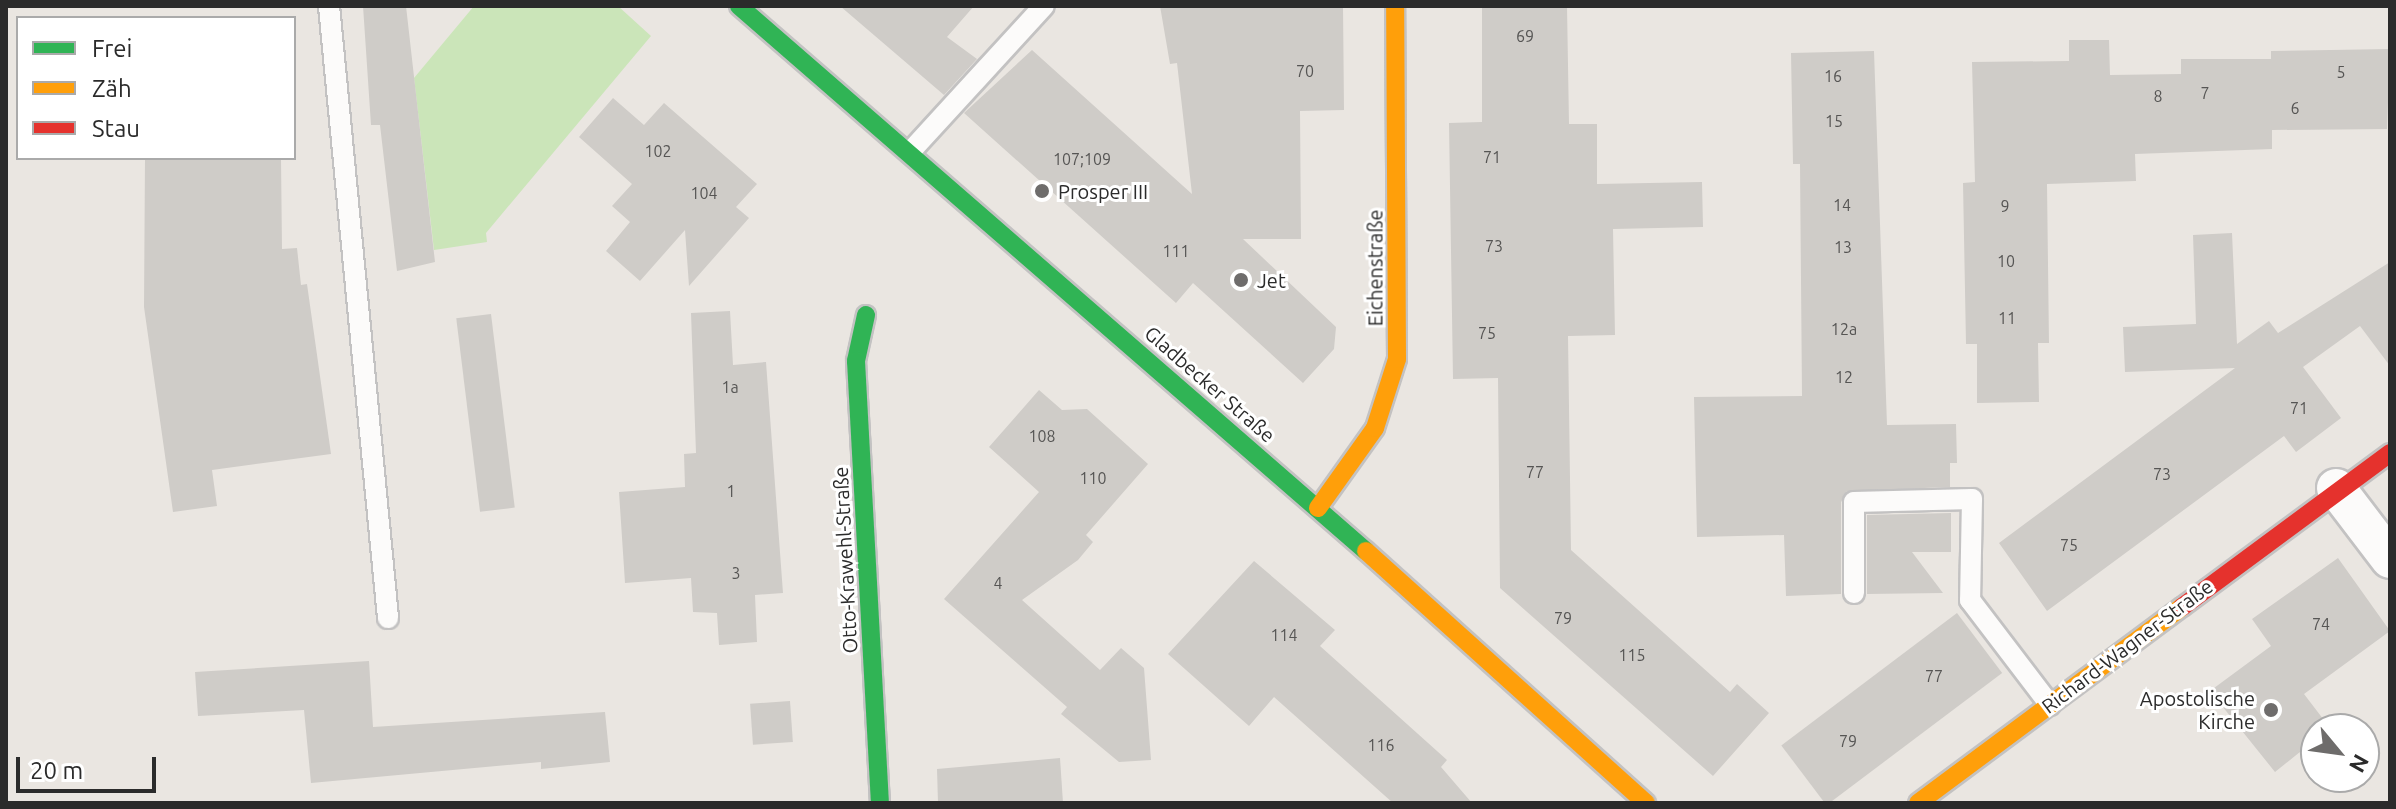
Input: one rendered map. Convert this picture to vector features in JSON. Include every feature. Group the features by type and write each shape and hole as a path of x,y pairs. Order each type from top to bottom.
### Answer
{"street":[{"name":"Gladbecker Straße","path":"739,6 1318,508 1646,803"},
{"name":"Eichenstraße","path":"1318,508 1375,428 1397,359 1395,6"},
{"name":"Otto-Krawehl-Straße","path":"866,315 856,361 880,803"},
{"name":"Richard-Wagner-Straße","path":"1918,803 2336,488 2390,453"},
{"path":"2336,488 2390,559"}],"lane":[{"path":"329,6 388,618"},
{"path":"910,152 1044,6"},
{"path":"1854,593 1854,502 1972,499 1970,600 2050,705"}],"green space":[{"path":"474,6 618,6 651,36 486,233 487,242 434,250 414,78"}],"building":[{"path":"363,6 406,6 435,262 397,271 380,125 371,125"},
{"path":"840,6 974,6 947,37 977,59 944,95"},
{"path":"1160,6 1343,6 1344,110 1300,111 1301,239 1243,239 1336,327 1334,349 1303,383 1193,283 1176,303 964,113 1032,50 1192,194 1177,63 1170,64"},
{"path":"1482,6 1567,6 1569,124 1597,124 1597,184 1702,182 1703,227 1613,229 1615,335 1568,336 1571,550 1730,692 1737,684 1769,713 1713,776 1500,588 1498,378 1453,379 1449,123 1482,122"},
{"path":"2069,40 2109,40 2110,75 2181,74 2181,59 2271,59 2271,51 2390,49 2387,129 2272,130 2272,149 2135,154 2136,181 2047,184 2049,343 2038,343 2039,402 1977,403 1977,344 1966,344 1963,183 1975,182 1972,62 2069,61"},
{"path":"1874,51 1887,425 1956,424 1957,463 1950,463 1950,487 1847,491 1841,502 1841,594 1786,596 1784,535 1697,537 1694,397 1802,396 1800,164 1793,164 1791,53"},
{"path":"613,98 644,125 664,103 757,184 736,207 749,218 689,286 685,230 640,281 606,251 630,222 612,206 632,184 579,137"},
{"path":"145,160 281,160 282,249 297,248 301,285 307,284 331,454 212,470 217,506 173,512 144,307"},
{"path":"2232,233 2237,344 2269,321 2278,333 2390,262 2390,366 2360,326 2303,367 2341,418 2296,452 2284,436 2047,611 1999,543 2235,368 2125,372 2123,327 2196,324 2193,235"},
{"path":"730,311 733,365 766,362 783,593 755,595 757,642 719,645 717,613 693,612 691,578 625,583 619,492 685,487 684,454 696,453 691,313"},
{"path":"491,314 515,508 480,512 456,318"},
{"path":"1039,390 1062,410 1087,409 1148,464 1086,535 1093,542 1078,560 1022,600 1100,670 1121,648 1144,668 1151,760 1119,762 1061,714 1067,707 944,599 1039,492 989,447"},
{"path":"1951,513 1951,552 1912,552 1943,593 1867,594 1867,515"},
{"path":"2338,558 2390,631 2304,694 2319,713 2300,713 2300,752 2275,772 2210,691 2271,646 2252,619"},
{"path":"1254,561 1335,630 1320,646 1447,760 1441,767 1472,803 1393,803 1274,697 1249,726 1168,654"},
{"path":"1957,613 2002,673 1829,803 1825,803 1781,745"},
{"path":"369,661 373,727 605,712 610,762 541,769 541,762 311,783 304,710 198,716 195,672"},
{"path":"790,701 793,742 753,745 750,704"},
{"path":"1060,758 1063,803 938,803 937,769"}],"traffic: fast":[{"path":"739,6 1366,551"},
{"path":"866,315 856,361 880,803"}],"traffic: slow":[{"path":"1318,508 1375,428 1397,359 1395,6"},
{"path":"1366,551 1646,803"},
{"path":"1918,803 2182,607"}],"traffic: jam":[{"path":"2182,607 2390,453"}],"place":[{"name":"Prosper III","path":"1042,191"},
{"name":"Jet","path":"1241,280"},
{"name":"Apostolische Kirche","path":"2271,710"}]}
